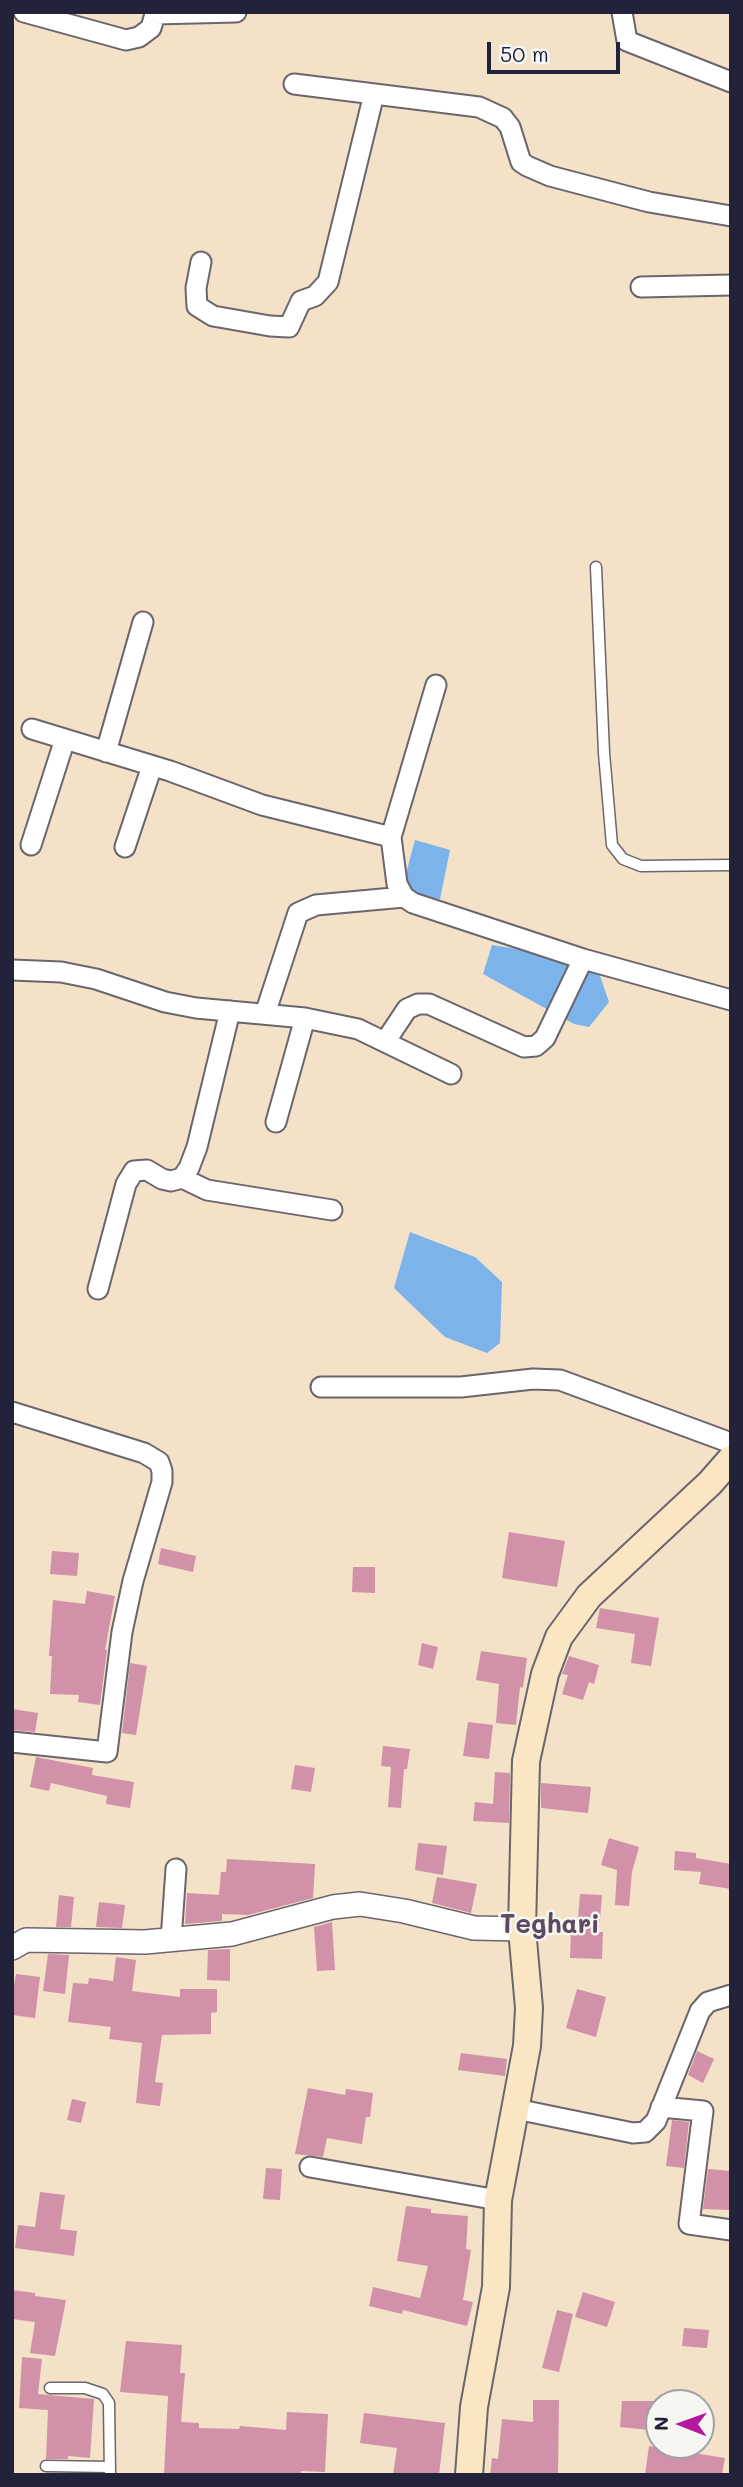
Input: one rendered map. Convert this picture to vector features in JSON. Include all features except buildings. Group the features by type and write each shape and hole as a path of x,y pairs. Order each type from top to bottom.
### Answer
{"main road":[{"path":"469,2475 474,2407 496,2287 498,2200 527,2046 528,2008 522,1929 526,1761 545,1674 559,1637 589,1596 710,1483 731,1458"}],"street":[{"path":"24,12 126,40 139,37 152,28 155,14 236,12"},
{"path":"622,12 627,41 731,82"},
{"path":"294,83 479,107 503,118 510,127 521,162 550,176 649,202 731,216"},
{"path":"201,262 196,288 197,306 213,316 289,327 301,301 315,296 328,282 374,94"},
{"path":"641,287 731,285"},
{"path":"106,752 143,622"},
{"path":"436,685 391,837 397,884 404,897 413,903 583,959 731,1000"},
{"path":"33,729 152,766 262,805 391,837"},
{"path":"31,845 65,739"},
{"path":"125,847 152,766"},
{"path":"265,1014 298,913 316,905 404,897"},
{"path":"386,1042 407,1009 418,1003 429,1004 524,1047 537,1046 545,1038 583,959"},
{"path":"12,971 61,972 96,979 165,1002 196,1008 305,1018 358,1029 451,1074"},
{"path":"98,1289 126,1184 135,1171 147,1170 171,1181 182,1178 189,1168 197,1147 230,1011"},
{"path":"276,1122 305,1018"},
{"path":"182,1178 207,1190 332,1210"},
{"path":"321,1387 461,1387 533,1379 560,1380 731,1443"},
{"path":"12,1412 144,1453 159,1462 162,1482 133,1581 122,1632 107,1752 12,1742"},
{"path":"171,1940 176,1869"},
{"path":"12,1948 26,1940 39,1939 145,1942 232,1934 333,1906 360,1904 404,1911 474,1928 522,1929"},
{"path":"516,2109 633,2133 645,2132 656,2121 700,2011 708,2003 731,1994"},
{"path":"661,2108 703,2111 689,2224 731,2230"},
{"path":"310,2167 498,2200"}],"lane":[{"path":"596,566 604,753 612,845 623,859 641,866 731,865"},
{"path":"46,2466 110,2471 108,2403 103,2394 85,2388 50,2388"}],"water":[{"path":"415,840 450,850 440,899 414,896 404,881"},
{"path":"492,945 523,950 599,973 609,1002 589,1027 574,1024 483,974"},
{"path":"410,1232 475,1257 502,1282 500,1343 487,1353 445,1337 394,1288"}],"district":[{"name":"Teghari","path":"550,1925"}]}
